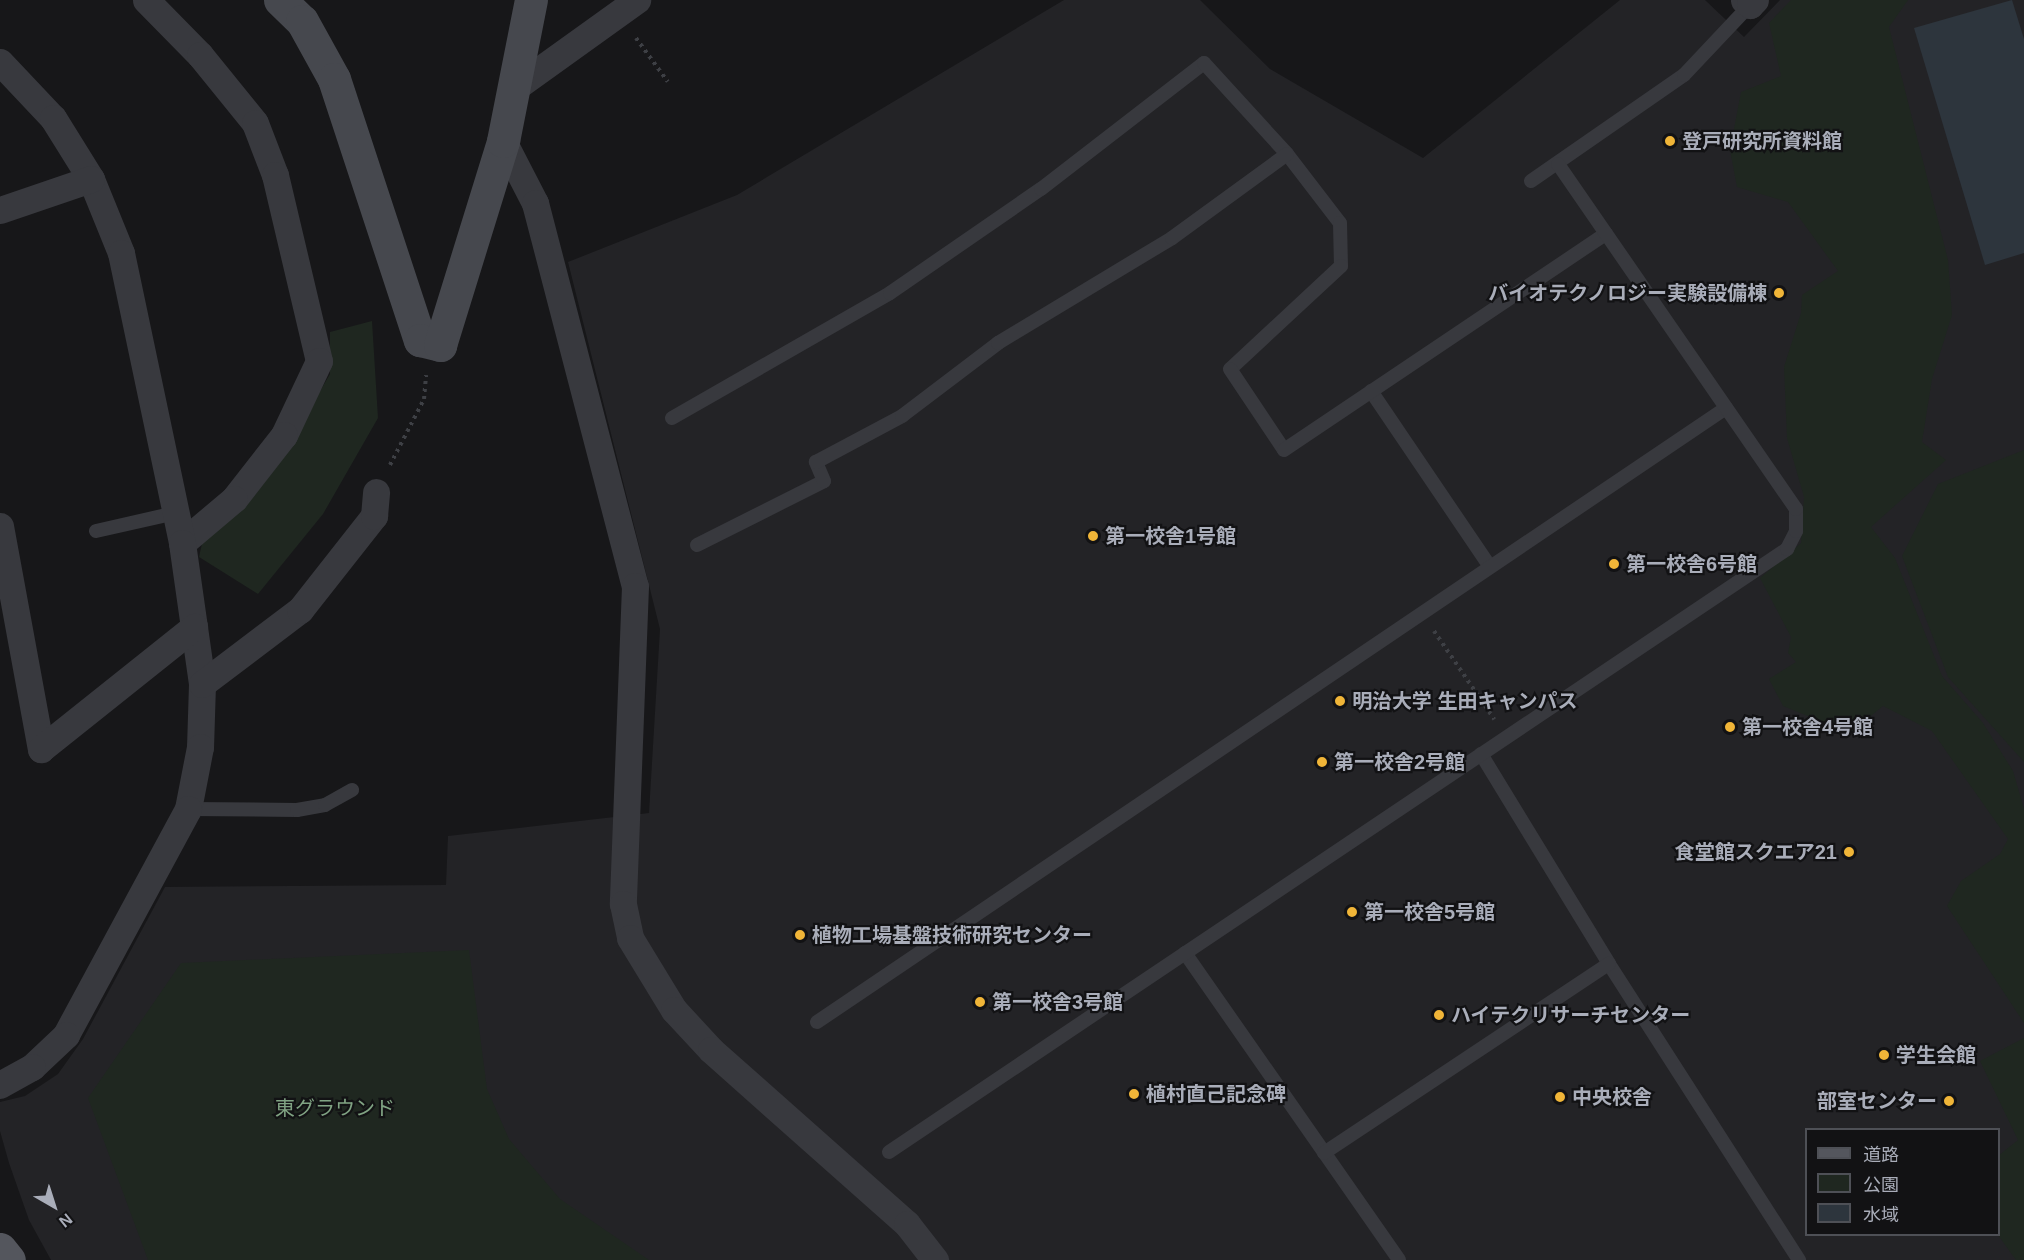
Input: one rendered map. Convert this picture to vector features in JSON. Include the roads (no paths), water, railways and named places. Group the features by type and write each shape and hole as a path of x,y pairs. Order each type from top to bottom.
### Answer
{"main road":[{"path":"0,1249 9,1260"}],"street":[{"path":"146,0 201,55 255,123 274,175 319,362 284,435 234,499 182,543"},
{"path":"280,0 303,21 334,79 420,340 441,345 503,141 531,0"},
{"path":"513,89 628,6"},
{"path":"0,62 53,118 92,179 121,253 182,543 202,684 200,747 188,809 66,1035 33,1067 0,1085"},
{"path":"503,141 535,203 635,586 623,904 630,938 674,1010 711,1050 907,1224 935,1260"},
{"path":"0,210 92,179"},
{"path":"202,684 300,610 374,516 376,492"},
{"path":"0,526 41,749 194,627"}],"lane":[{"path":"1531,181 1684,75 1749,2"},
{"path":"672,418 890,293 1041,189 1204,63 1287,154 1340,224 1341,266 1230,369 1284,450 1606,234"},
{"path":"697,545 824,481 816,462 902,416 998,343 1172,238 1287,154"},
{"path":"889,1152 1787,549 1796,531 1796,509 1558,164"},
{"path":"1371,391 1490,567"},
{"path":"817,1022 1726,408"},
{"path":"96,531 176,513"},
{"path":"1481,754 1609,964 1799,1260"},
{"path":"188,809 297,810 325,805 352,790"},
{"path":"1185,953 1399,1260"},
{"path":"1324,1153 1609,964"}],"water":[{"path":"2012,0 2024,39 2024,253 1985,265 1914,28"}],"place":[{"name":"登戸研究所資料館","path":"1670,141"},
{"name":"バイオテクノロジー実験設備棟","path":"1779,293"},
{"name":"第一校舎1号館","path":"1093,536"},
{"name":"第一校舎6号館","path":"1614,564"},
{"name":"明治大学 生田キャンパス","path":"1340,701"},
{"name":"第一校舎4号館","path":"1730,727"},
{"name":"第一校舎2号館","path":"1322,762"},
{"name":"食堂館スクエア21","path":"1849,852"},
{"name":"第一校舎5号館","path":"1352,912"},
{"name":"植物工場基盤技術研究センター","path":"800,935"},
{"name":"第一校舎3号館","path":"980,1002"},
{"name":"ハイテクリサーチセンター","path":"1439,1015"},
{"name":"学生会館","path":"1884,1055"},
{"name":"植村直己記念碑","path":"1134,1094"},
{"name":"中央校舎","path":"1560,1097"},
{"name":"部室センター","path":"1949,1101"}],"park label":[{"name":"東グラウンド","path":"335,1108"}]}
